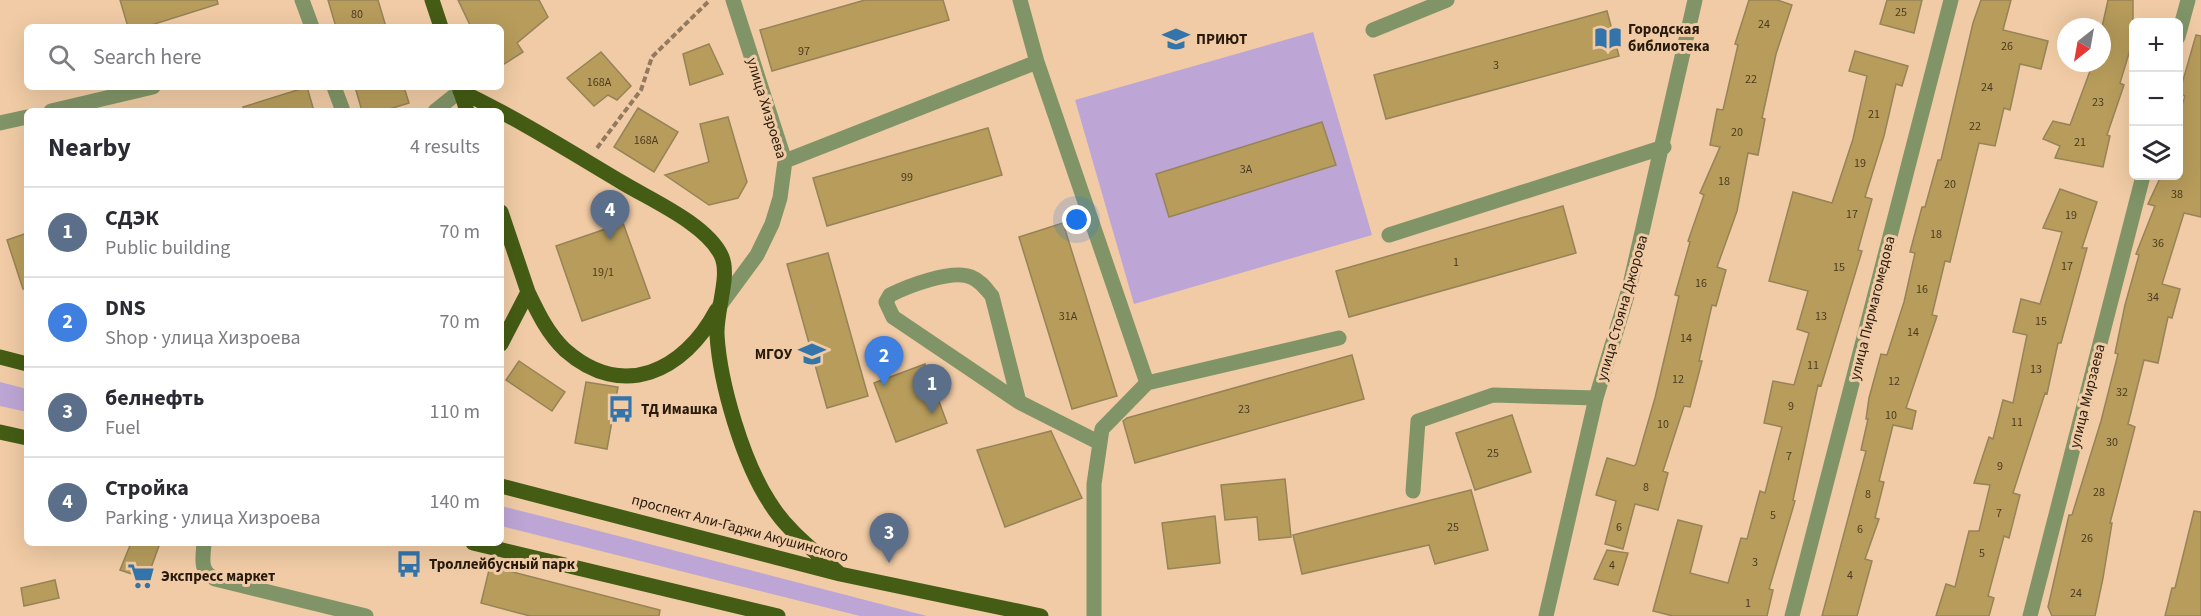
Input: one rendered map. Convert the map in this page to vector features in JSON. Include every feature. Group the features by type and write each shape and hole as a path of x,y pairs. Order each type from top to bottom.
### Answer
{"main road":[{"path":"432,0 440,24"},
{"path":"459,90 466,108"},
{"path":"461,90 495,108"},
{"path":"504,113 675,214 714,244 726,271 718,308 717,336 726,385 744,446 758,483 784,521 840,574"},
{"path":"504,221 528,292 550,332 565,349 583,363 620,376 652,373 669,365 699,338 718,308"},
{"path":"504,338 528,292"},
{"path":"0,357 24,363"},
{"path":"0,432 24,437"},
{"name":"проспект Али-Гаджи Акушинского","path":"504,487 840,574 1041,616"},
{"path":"485,546 750,612 778,616"}],"street":[{"path":"303,0 311,24"},
{"name":"улица Хизроева","path":"718,308 757,255 772,224 780,198 785,160 734,0"},
{"path":"1020,0 1037,62 1147,382"},
{"path":"1373,30 1447,0"},
{"name":"улица Стояна Джорова","path":"1545,616 1596,398 1629,289 1664,147 1695,0"},
{"name":"улица Пирмагомедова","path":"1792,616 1951,0"},
{"path":"2183,18 2188,0"},
{"path":"785,160 1037,62"},
{"path":"64,108 140,90"},
{"path":"335,90 342,108"},
{"path":"438,108 458,90"},
{"path":"0,123 24,118"},
{"path":"1389,235 1664,147"},
{"name":"улица Мирзаева","path":"2030,616 2142,180"},
{"path":"1019,402 992,296 983,284 972,277 946,276 890,295 886,302 893,317 1019,402 1100,443"},
{"path":"1094,616 1094,484 1102,429 1147,382 1339,339"},
{"path":"1413,491 1418,421 1493,395 1596,398"},
{"path":"204,546 202,565 207,574 215,579 366,616"}],"path":[{"path":"587,161 641,90 652,57 710,0"}],"shaded area":[{"path":"1313,32 1372,235 1134,304 1075,100"},
{"path":"0,382 24,388 24,411 0,406"},
{"path":"504,507 927,616 860,616 504,527"}],"building":[{"path":"120,0 217,0 218,4 155,24 127,24"},
{"path":"328,0 378,0 385,24 335,24"},
{"path":"458,0 539,0 548,17 517,43 523,52 504,64 504,24 470,24"},
{"path":"865,0 943,0 949,20 772,71 760,30"},
{"path":"1749,0 1777,0 1792,5 1776,54 1762,118 1765,119 1758,155 1748,153 1737,211 1717,267 1726,270 1716,306 1712,305 1699,361 1702,361 1690,407 1684,406 1663,471 1668,473 1658,510 1635,504 1623,549 1605,544 1616,501 1596,495 1607,458 1634,466 1636,464 1655,398 1679,296 1675,295 1690,242 1688,241 1704,195 1700,193 1720,147 1710,145 1717,109 1723,110 1738,45 1735,44"},
{"path":"1887,0 1922,0 1914,33 1880,24"},
{"path":"1981,0 2011,0 2003,30 2048,41 2041,69 2020,64 2010,110 2004,108 1995,146 1979,143 1950,262 1945,261 1932,315 1937,316 1906,408 1916,411 1912,429 1893,425 1879,481 1884,482 1875,518 1879,519 1865,559 1872,561 1857,616 1822,616 1866,451 1861,450 1868,419 1866,419 1869,398 1881,354 1887,355 1904,302 1915,253 1910,252 1922,207 1925,207 1938,160 1941,160 1973,23"},
{"path":"2108,0 2133,0 2133,18 2129,18 2129,53 2120,83 2124,85 2107,135 2110,136 2103,167 2055,158 2060,146 2043,139 2053,121 2070,125 2090,72 2111,72 2111,18 2104,18"},
{"path":"1607,11 1619,56 1386,119 1374,75"},
{"path":"2196,35 2201,36 2201,217 2184,213 2162,284 2180,289 2172,318 2168,317 2158,363 2144,360 2128,424 2135,427 2110,523 2112,523 2095,616 2052,616 2048,607 2069,515 2072,515 2101,421 2118,354 2115,353 2125,305 2139,255 2136,254 2155,206 2148,204 2159,180 2183,180 2183,102 2185,96 2183,95 2183,80"},
{"path":"709,44 723,74 690,85 683,54"},
{"path":"1855,51 1908,66 1902,86 1896,84 1884,136 1865,197 1872,199 1858,250 1862,251 1821,386 1818,385 1793,500 1795,501 1769,589 1773,590 1767,616 1673,616 1653,611 1678,520 1702,526 1690,573 1728,583 1741,538 1747,539 1760,491 1765,493 1782,427 1764,423 1773,381 1794,385 1809,333 1797,329 1808,291 1769,281 1793,192 1832,203 1853,139 1867,76 1849,71"},
{"path":"601,52 631,86 617,100 608,95 594,106 567,78"},
{"path":"297,90 308,90 313,108 243,108"},
{"path":"356,90 405,90 409,103 393,108 361,108"},
{"path":"638,108 678,132 654,172 614,147"},
{"path":"728,117 747,182 738,198 709,205 665,175 709,162 700,124"},
{"path":"1322,122 1336,165 1169,217 1156,174"},
{"path":"988,128 1002,175 827,226 813,178"},
{"path":"2060,189 2097,202 2082,248 2087,248 2061,343 2058,343 2047,394 2045,393 2013,493 2020,495 2009,538 2004,536 1988,596 1994,598 1989,616 1936,616 1946,584 1955,587 1969,531 1979,531 1990,485 1974,483 1989,437 1993,439 2003,400 2013,403 2027,335 2013,332 2021,299 2040,304 2062,232 2043,228"},
{"path":"1563,206 1576,253 1349,317 1336,271"},
{"path":"623,223 650,298 582,321 556,246"},
{"path":"1063,223 1117,396 1072,409 1019,237"},
{"path":"24,234 24,289 23,289 7,240"},
{"path":"828,253 868,396 827,408 787,264"},
{"path":"1352,355 1364,399 1135,463 1123,421 1127,418"},
{"path":"519,361 565,392 552,411 506,380"},
{"path":"925,364 947,423 896,442 874,383"},
{"path":"586,382 618,387 607,449 575,443"},
{"path":"1512,415 1531,472 1475,490 1456,433"},
{"path":"1051,431 1082,498 1005,527 977,450"},
{"path":"1285,479 1291,537 1259,540 1257,517 1225,520 1221,485"},
{"path":"1471,490 1488,550 1435,564 1429,545 1302,574 1293,535"},
{"path":"2194,511 2201,512 2201,616 2165,616 2172,588 2175,588"},
{"path":"1215,516 1220,563 1168,569 1162,523"},
{"path":"130,546 159,546 147,579 120,570"},
{"path":"1607,550 1628,553 1618,585 1594,579"},
{"path":"490,566 660,610 659,616 530,616 481,603"},
{"path":"55,580 59,598 24,606 21,588"}],"place":[{"name":"Городская библиотека","path":"1608,38"},
{"name":"ПРИЮТ","path":"1176,39"},
{"name":"Стройка","path":"610,240"},
{"name":"МГОУ","path":"812,354"},
{"name":"DNS","path":"884,386"},
{"name":"ТД Имашка","path":"621,409"},
{"name":"СДЭК","path":"932,414"},
{"name":"белнефть","path":"889,563"},
{"name":"Троллейбусный парк","path":"409,564"},
{"name":"Экспресс маркет","path":"141,576"}]}
